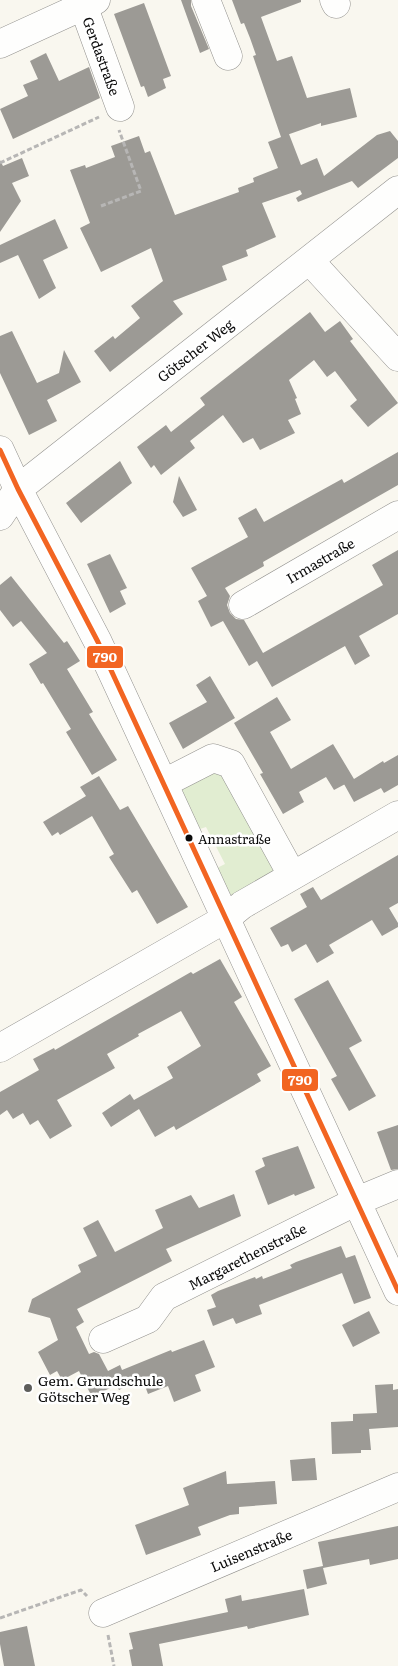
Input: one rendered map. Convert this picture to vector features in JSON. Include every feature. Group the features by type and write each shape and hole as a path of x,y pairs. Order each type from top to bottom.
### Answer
{"street":[{"path":"206,0 228,56"},
{"name":"Gerdastraße","path":"0,44 89,3 116,109"},
{"name":"Götscher Weg","path":"0,516 18,489 398,190"},
{"path":"309,260 398,357"},
{"path":"0,450 18,489 98,642 398,1291"},
{"name":"Irmastraße","path":"243,604 398,515"},
{"path":"164,784 213,758 232,764 292,875"},
{"path":"0,1048 225,919 242,905 398,815"},
{"name":"Margarethenstraße","path":"103,1339 148,1319 164,1297 357,1201 398,1184"},
{"name":"Luisenstraße","path":"104,1613 398,1487"}],"path":[{"path":"0,163 116,109 141,192 102,206"},
{"path":"0,1618 81,1590 104,1613 114,1666"}],"green space":[{"path":"216,765 280,873 233,899 217,868 225,864 206,827 200,829 176,781"}],"building":[{"path":"181,0 191,0 191,6 209,49 200,53"},
{"path":"232,0 301,0 301,2 261,17 277,61 292,56 307,98 350,88 357,117 321,126 321,123 281,137 253,56 256,55 250,38 244,23 241,24"},
{"path":"144,3 171,76 163,79 166,88 148,97 144,86 141,87 114,14"},
{"path":"46,53 59,81 89,67 100,98 13,139 0,109 28,96 23,85 38,79 30,61"},
{"path":"390,131 398,141 398,158 358,188 352,181 298,202 296,198 302,194 300,190 262,203 276,237 246,250 248,256 222,266 227,280 173,301 183,314 110,372 94,351 113,336 115,339 140,318 131,306 163,281 151,248 101,272 80,228 90,223 70,170 85,165 86,168 115,157 111,146 139,136 145,153 150,151 175,215 239,192 238,188 254,182 253,178 278,168 268,142 289,134 301,165 317,158 324,176 377,135"},
{"path":"22,158 29,176 12,183 21,201 0,232 0,160 3,166"},
{"path":"55,219 68,248 43,260 56,288 39,299 18,255 0,263 0,245"},
{"path":"310,312 325,332 340,321 353,339 350,341 398,403 368,427 350,406 357,400 335,371 327,377 314,360 289,380 297,398 295,399 301,414 288,420 295,433 260,450 253,438 243,443 223,415 190,441 195,448 161,475 154,465 151,468 137,447 166,425 171,432 205,405 200,398"},
{"path":"12,331 37,383 59,373 64,350 81,382 47,400 57,421 29,435 0,373 0,336"},
{"path":"398,452 398,485 263,562 264,566 225,588 230,596 227,605 230,613 236,619 244,620 263,653 383,585 372,565 398,550 398,614 359,636 370,656 355,665 345,646 272,687 257,661 249,666 223,621 211,627 198,601 207,596 191,568 248,537 238,518 256,508 264,522 342,479 344,483"},
{"path":"120,461 132,483 81,523 66,503"},
{"path":"179,476 197,510 183,517 173,502"},
{"path":"110,554 127,588 120,591 126,604 110,613 87,564"},
{"path":"11,576 64,643 67,641 80,661 67,669 93,712 89,714 117,760 92,775 66,732 71,729 29,664 47,653 21,621 13,627 0,610 0,585"},
{"path":"210,676 235,718 183,749 169,723 207,702 196,685"},
{"path":"277,697 291,720 270,732 291,769 333,744 354,779 383,761 384,763 398,755 398,785 384,793 381,788 354,802 344,785 334,790 326,777 299,792 304,802 283,814 260,774 263,773 234,723"},
{"path":"99,776 120,810 128,806 188,907 157,924 137,890 132,893 109,857 114,854 92,816 60,835 58,832 52,836 43,822 86,796 80,787"},
{"path":"398,855 398,903 389,908 398,923 398,927 382,936 372,920 329,945 334,953 317,963 306,944 292,952 288,944 281,947 270,928 307,907 300,894 313,887 321,900"},
{"path":"220,959 242,997 234,1002 271,1066 257,1074 261,1081 176,1130 174,1126 155,1137 139,1109 111,1127 102,1113 130,1094 134,1100 173,1078 167,1067 201,1046 181,1011 138,1034 139,1036 107,1054 115,1068 57,1100 72,1126 50,1139 38,1120 30,1125 23,1113 13,1119 7,1110 0,1115 0,1092 39,1070 33,1059 54,1048 55,1050 191,972 193,974"},
{"path":"328,980 362,1041 349,1048 376,1096 349,1111 331,1079 337,1076 294,999"},
{"path":"398,1125 398,1169 391,1170 377,1132"},
{"path":"298,1146 315,1188 295,1196 294,1194 268,1205 255,1171 265,1166 262,1158"},
{"path":"234,1194 241,1216 166,1249 172,1261 77,1309 84,1322 76,1327 89,1354 94,1352 99,1354 108,1371 120,1365 122,1370 171,1350 172,1352 204,1340 215,1367 195,1375 201,1391 174,1402 168,1386 148,1394 142,1378 119,1390 116,1385 92,1397 79,1371 62,1380 57,1371 50,1375 38,1352 58,1340 50,1318 28,1312 32,1299 81,1272 78,1265 97,1256 83,1228 98,1220 115,1252 163,1228 155,1210 191,1195 199,1208"},
{"path":"341,1246 346,1258 355,1255 371,1298 354,1304 342,1273 259,1305 262,1314 236,1324 233,1318 213,1326 207,1310 216,1307 211,1295 255,1277 256,1279 262,1276 263,1279 292,1268 290,1265 296,1262"},
{"path":"369,1311 380,1333 353,1347 342,1325"},
{"path":"393,1384 393,1390 398,1389 398,1427 369,1429 371,1450 361,1450 361,1453 332,1454 331,1422 353,1421 353,1414 377,1413 375,1385"},
{"path":"315,1458 317,1480 292,1481 290,1460"},
{"path":"226,1471 227,1484 275,1481 277,1504 239,1507 239,1514 230,1515 198,1527 201,1535 146,1555 135,1525 189,1505 183,1488"},
{"path":"398,1526 398,1559 370,1565 369,1559 323,1568 327,1584 307,1589 303,1570 323,1566 318,1542"},
{"path":"304,1589 309,1615 248,1629 247,1626 159,1644 163,1666 132,1666 129,1650 133,1649 129,1633 228,1612 225,1599 241,1595 242,1601"},
{"path":"27,1626 35,1666 4,1666 0,1632"}],"transit line":[{"name":"790","path":"0,450 18,489 98,642 398,1291"}],"place":[{"name":"Annastraße","path":"189,838"},
{"name":"Gem. Grundschule Götscher Weg","path":"28,1388"}]}
